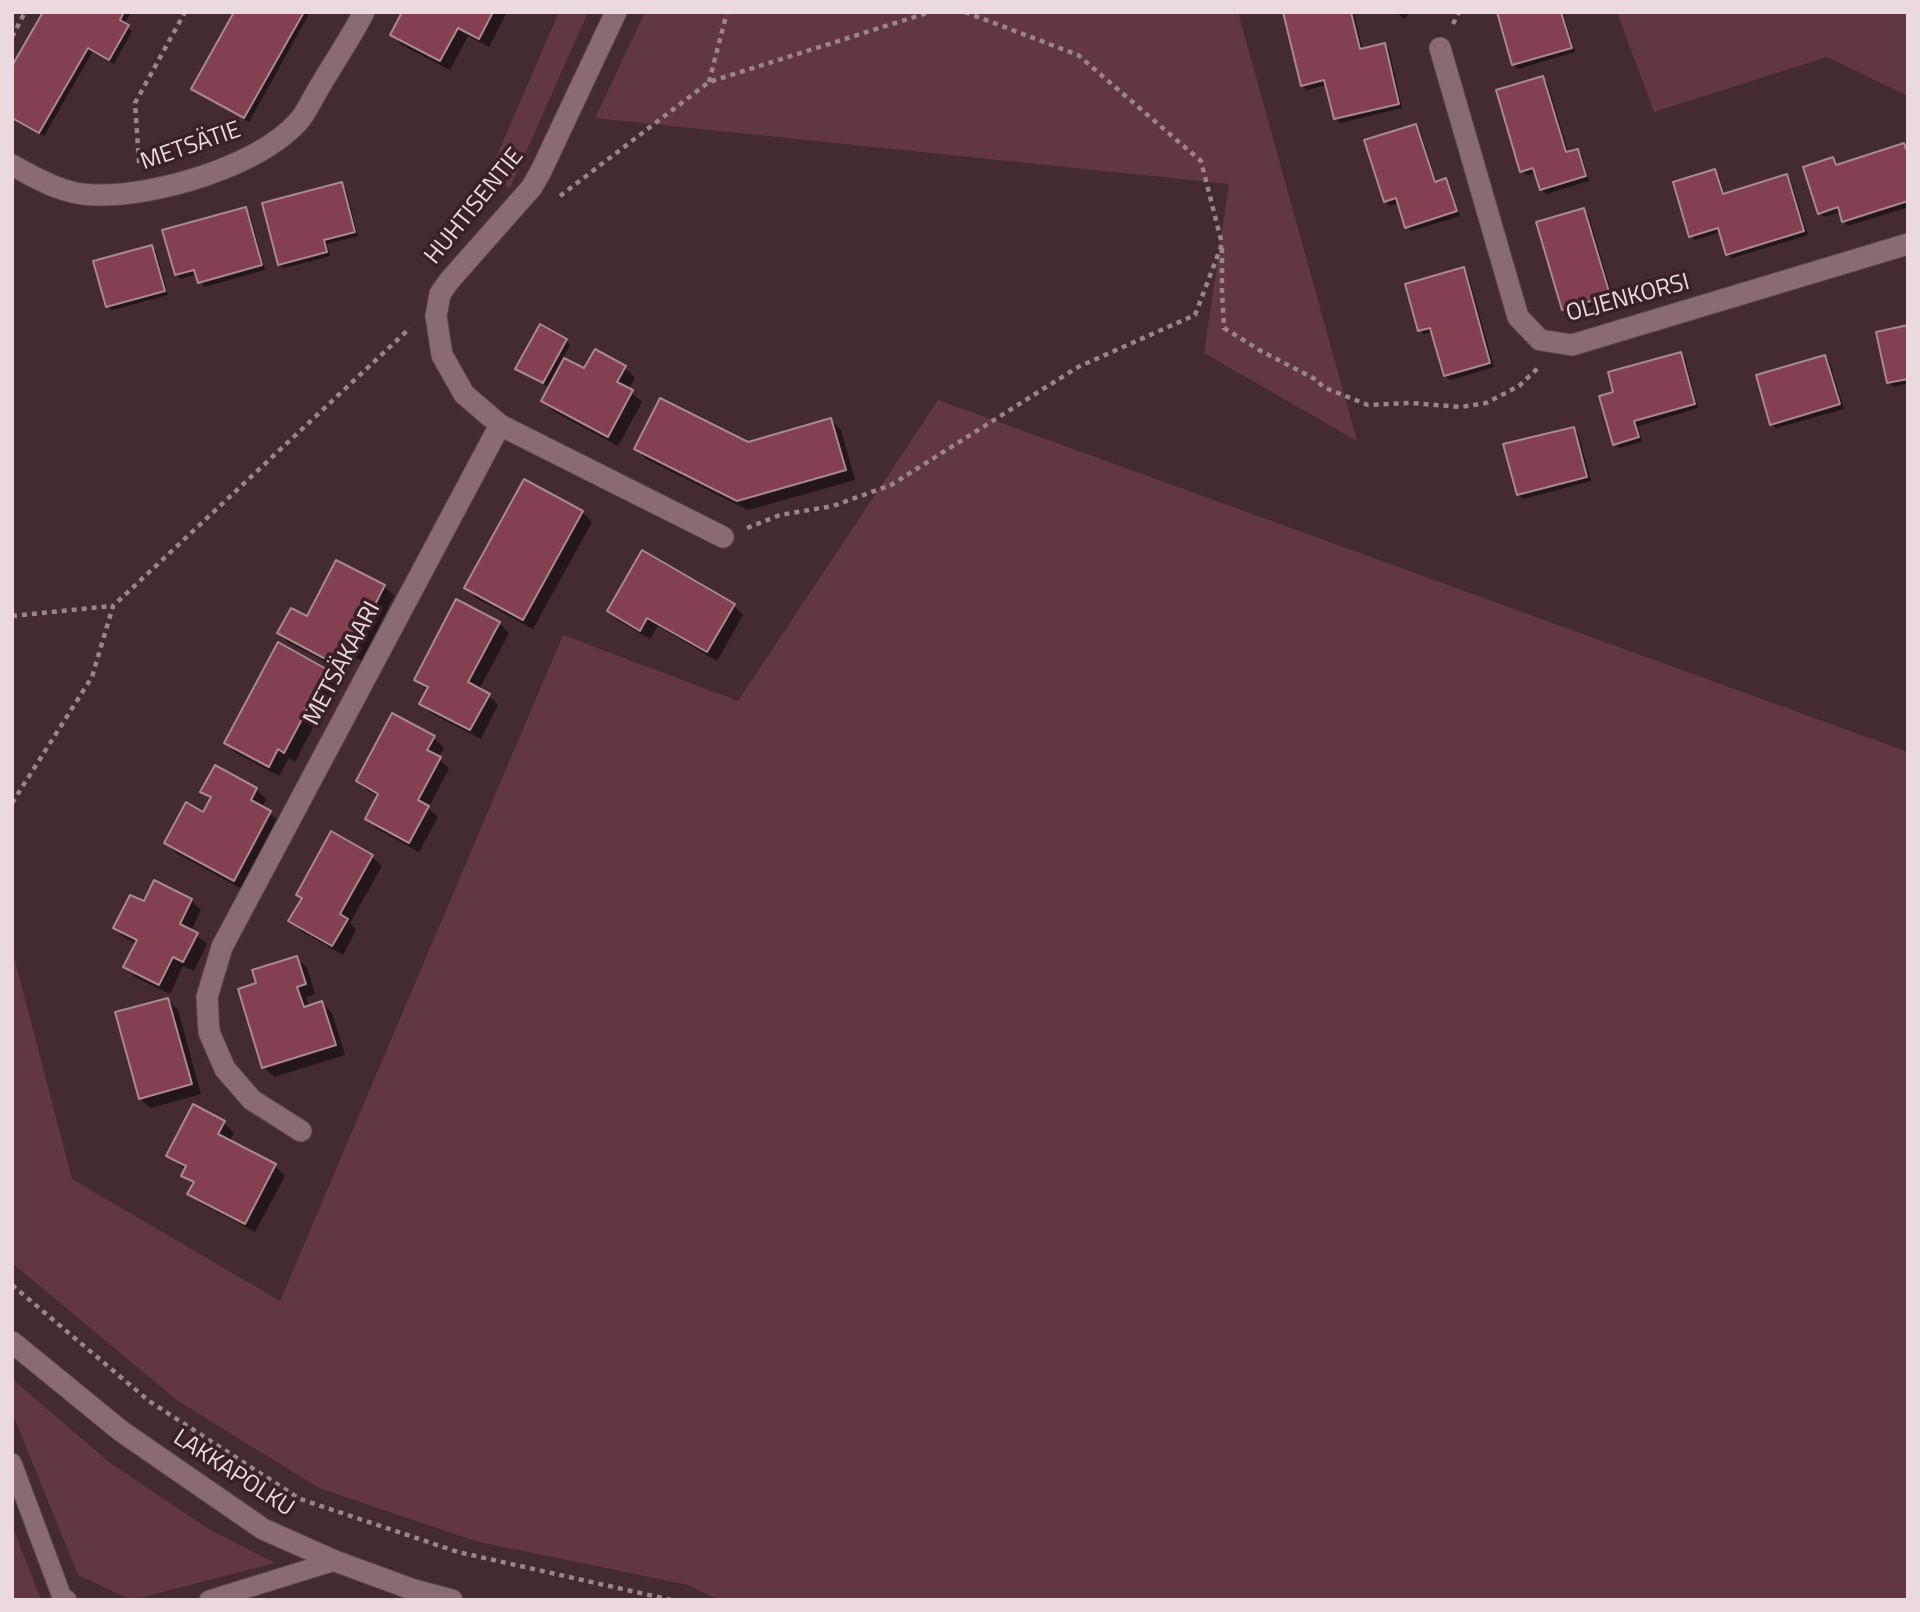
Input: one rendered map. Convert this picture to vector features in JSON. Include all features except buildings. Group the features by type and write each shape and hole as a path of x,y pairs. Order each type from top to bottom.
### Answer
{"street":[{"name":"METSÄTIE","path":"12,165 51,187 95,195 141,192 197,178 243,160 271,145 299,121 364,12"},
{"name":"HUHTISENTIE","path":"500,425 464,394 442,355 436,316 440,294 532,187 616,12"},
{"name":"OLJENKORSI","path":"1440,48 1518,317 1540,340 1572,345 1908,244"},
{"path":"500,425 723,537"},
{"name":"METSÄKAARI","path":"301,1131 252,1100 225,1069 209,1032 207,997 222,947 500,425"},
{"name":"LAKKAPOLKU","path":"12,1342 121,1432 263,1529 335,1561 414,1590 452,1600"}],"lane":[{"path":"12,1463 62,1597 67,1600"},
{"path":"209,1600 335,1561"}],"path":[{"path":"12,37 25,12"},
{"path":"141,192 135,103 185,12"},
{"path":"709,82 727,12"},
{"path":"557,198 709,82 930,12"},
{"path":"965,12 1078,55 1201,160 1223,244 1224,327 1261,351 1317,380 1323,387 1368,405 1411,403 1461,407 1486,403 1519,386"},
{"path":"723,537 780,515 833,506 891,485 1077,367 1195,315 1223,244"},
{"path":"12,803 92,677 113,606 405,330 436,316"},
{"path":"12,616 113,606"},
{"path":"12,1285 149,1401 300,1500 458,1552 671,1600"}],"shaded area":[{"path":"559,12 588,12 510,188 488,176"},
{"path":"645,12 1238,12 1357,441 1204,353 1229,184 595,118"},
{"path":"1617,12 1908,12 1908,96 1827,57 1654,112"},
{"path":"938,400 1908,752 1908,1600 719,1600 688,1585 475,1541 319,1488 178,1401 12,1263 12,949 72,1179 280,1301 563,635 738,701"},
{"path":"12,1379 109,1462 207,1528 275,1563 132,1600 78,1575 12,1412"},
{"path":"12,1525 41,1600 12,1600"}]}
